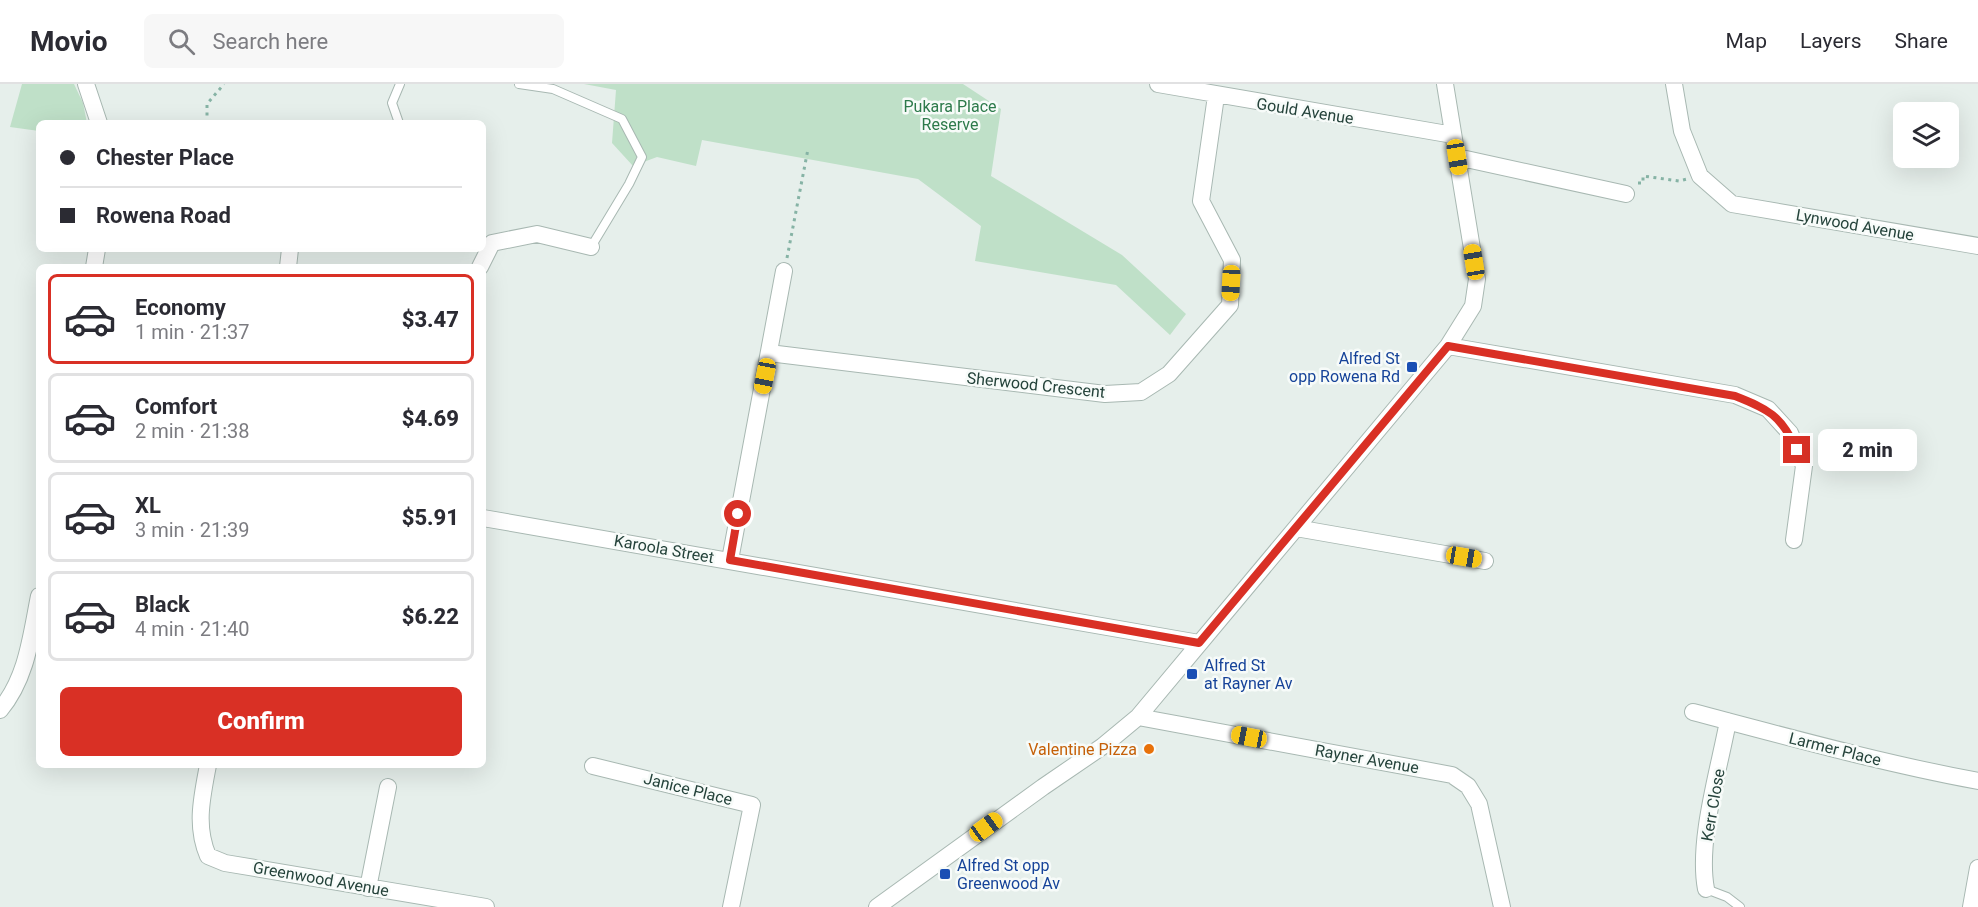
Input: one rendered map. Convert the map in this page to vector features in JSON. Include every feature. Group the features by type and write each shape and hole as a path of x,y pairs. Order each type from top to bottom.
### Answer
{"street":[{"path":"86,84 98,120"},
{"name":"Gould Avenue","path":"1158,84 1216,96 1453,135"},
{"path":"877,907 1042,787 1103,747 1138,717 1448,346 1473,306 1477,279 1445,84"},
{"path":"1674,84 1682,131 1700,176"},
{"name":"Sherwood Crescent","path":"769,353 1105,394 1141,392 1169,374 1230,305 1232,260 1201,201 1216,96"},
{"path":"1457,157 1626,194"},
{"name":"Lynwood Avenue","path":"1700,176 1732,204 1978,246"},
{"path":"486,250 489,241 537,234 591,248"},
{"path":"730,560 784,272"},
{"path":"1448,346 1735,396 1768,409 1790,433 1804,466 1794,540"},
{"name":"Karoola Street","path":"486,519 1199,643"},
{"path":"1296,528 1485,561"},
{"path":"0,710 10,697 27,658 36,612"},
{"name":"Larmer Place","path":"1693,712 1896,765 1978,781"},
{"name":"Rayner Avenue","path":"1138,717 1452,775 1468,786 1479,804 1502,907"},
{"name":"Kerr Close","path":"1706,889 1705,847 1728,721"},
{"name":"Janice Place","path":"593,766 752,805 731,907"},
{"name":"Greenwood Avenue","path":"207,768 199,814 201,841 208,856 225,863 368,888 388,899 486,907"},
{"path":"368,888 388,787"},
{"path":"1971,907 1978,872"}],"lane":[{"path":"398,120 392,103 400,84"},
{"path":"519,84 553,89 622,118 642,157 629,184 591,248"},
{"path":"1706,889 1727,897 1740,907"}],"path":[{"path":"207,120 207,104 224,84"},
{"path":"784,272 808,149"},
{"path":"1626,194 1629,183 1643,183 1643,176 1679,181 1700,176"}],"green space":[{"path":"22,84 74,84 83,103 86,120 36,120 36,131 10,127"},
{"name":"Pukara Place Reserve","path":"584,84 963,84 1001,109 991,176 1122,255 1186,314 1170,335 1116,285 975,261 981,226 918,179 702,140 696,166 657,157 633,166 612,143 616,90"}],"place":[{"name":"Alfred St opp Rowena Rd","path":"1412,367"},
{"name":"Alfred St at Rayner Av","path":"1192,674"},
{"name":"Valentine Pizza","path":"1149,749"},
{"name":"Alfred St opp Greenwood Av","path":"945,874"}],"route":[{"path":"738,514 730,560 1199,643 1448,346 1735,396 1768,409 1790,433 1797,450"}]}
